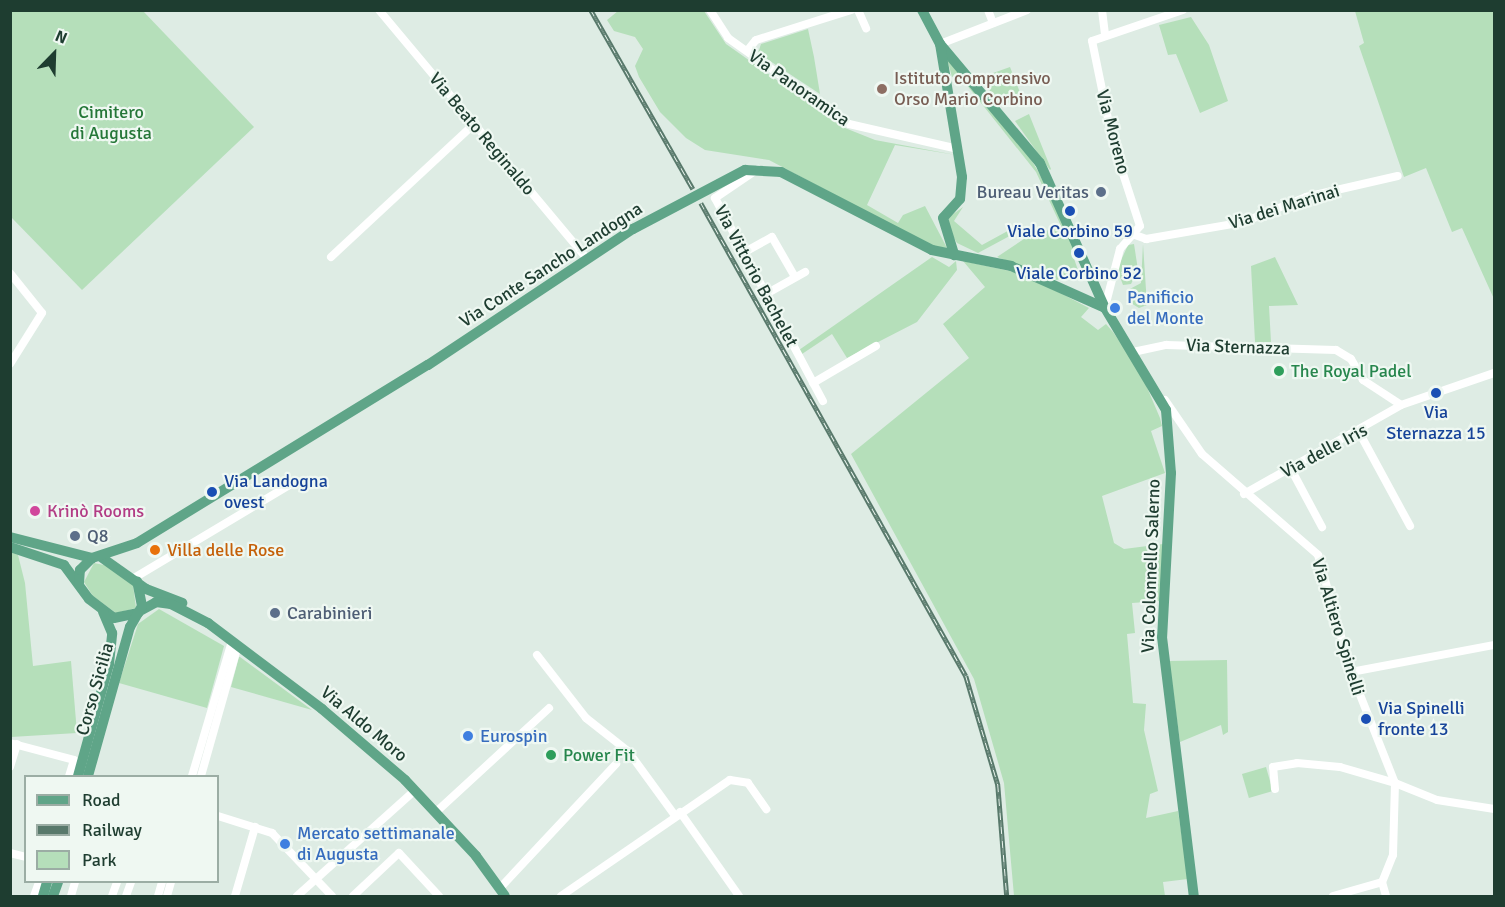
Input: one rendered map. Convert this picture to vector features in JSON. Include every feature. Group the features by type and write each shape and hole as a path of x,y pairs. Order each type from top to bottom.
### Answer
{"main road":[{"path":"922,10 940,44 1040,163 1105,292 1104,308"},
{"path":"940,44 957,131 960,199 942,218 954,255"},
{"name":"Via Conte Sancho Landogna","path":"96,557 137,543 436,360 586,258 726,176 758,169 798,178 932,250 1011,266 1104,308"},
{"name":"Via Colonnello Salerno","path":"1104,308 1157,390 1168,425 1162,637 1194,897"},
{"path":"10,537 96,557 125,569 136,580 143,593 139,612"},
{"path":"125,569 126,553 137,543"},
{"path":"10,547 64,565 103,612 120,619 164,602 208,623"},
{"path":"79,583 80,570 96,557"},
{"path":"136,580 187,605 208,623"},
{"name":"Corso Sicilia","path":"79,775 109,664 112,633 103,612"},
{"name":"Corso Sicilia","path":"89,775 130,627 139,612"},
{"name":"Via Aldo Moro","path":"208,623 376,752 435,813 503,892"}],"street":[{"name":"Via Beato Reginaldo","path":"379,10 586,258"},
{"name":"Via Panoramica","path":"710,10 728,38 849,124 940,147 958,149"},
{"path":"747,51 756,40 851,10"},
{"path":"858,10 866,28"},
{"path":"988,10 993,23"},
{"path":"940,44 1027,10"},
{"path":"1102,10 1105,34 1179,11"},
{"name":"Via Moreno","path":"1105,34 1091,45 1113,143 1140,226 1135,235"},
{"path":"331,257 475,123"},
{"path":"940,147 957,131"},
{"name":"Via Vittorio Bachelet","path":"758,169 715,198 824,401"},
{"name":"Via dei Marinai","path":"1135,235 1146,239 1244,222 1299,199 1398,177"},
{"path":"1105,292 1120,249 1135,235"},
{"path":"743,253 772,237 795,277"},
{"path":"765,294 805,272"},
{"path":"10,273 42,313 40,324 10,364"},
{"name":"Via Sternazza","path":"1133,352 1166,345 1336,350 1345,353 1363,381 1401,405"},
{"path":"813,383 876,346"},
{"path":"1401,405 1465,386 1494,373"},
{"name":"Via Altiero Spinelli","path":"1157,390 1179,418 1202,454 1244,494 1299,534 1318,555 1351,672 1395,783"},
{"name":"Via delle Iris","path":"1244,494 1359,432 1401,405"},
{"path":"1168,425 1179,418"},
{"path":"1359,432 1410,526"},
{"path":"1291,469 1322,527"},
{"path":"136,580 291,484"},
{"path":"193,775 235,643"},
{"path":"202,775 235,643"},
{"path":"1351,672 1494,645"},
{"path":"537,655 586,718 628,751 739,897"},
{"path":"435,813 549,708"},
{"path":"10,767 14,743 74,760 70,775"},
{"path":"1275,789 1273,767 1297,763 1395,783 1437,801 1494,809"},
{"path":"503,892 616,764"},
{"path":"561,897 677,813 735,778 748,783 766,809"},
{"path":"1386,897 1382,882 1393,855 1395,783"},
{"path":"297,897 414,791"},
{"path":"219,816 255,827 281,841 332,897"},
{"path":"235,897 255,827"},
{"path":"353,897 399,854 440,897"},
{"path":"1333,897 1382,882"},
{"path":"34,897 45,888"}],"green space":[{"name":"Cimitero di Augusta","path":"11,10 143,11 254,127 82,290 11,217"},
{"path":"618,11 704,11 726,44 845,128 875,140 956,155 895,145 867,205 898,223 903,215 925,206 947,248 932,246 769,160 705,150 686,138 660,112 639,77 635,66 643,49 635,37 614,31 607,20"},
{"path":"1355,11 1494,11 1494,299 1462,228 1452,232 1426,168 1404,177 1359,46 1364,43"},
{"path":"1191,17 1209,45 1228,101 1200,113 1176,54 1168,55 1159,25"},
{"path":"808,29 820,94 758,53 761,44"},
{"path":"946,55 1025,150 1038,171 1076,247 1071,250 1078,270 1057,280 997,257 1027,237 1061,226 1036,172 958,74 952,77"},
{"path":"1010,67 1021,95 1003,106 979,78"},
{"path":"1029,114 1051,169 1050,170 1015,121"},
{"path":"963,207 954,221 982,245 1015,227 1019,231 978,253 957,243 948,228 949,217"},
{"path":"1134,244 1138,270 1131,284 1123,285 1117,269 1128,245"},
{"path":"1143,244 1147,305 1139,308 1126,300 1131,298 1128,290 1141,283"},
{"path":"932,257 949,267 956,261 957,270 917,322 847,358 832,334 802,354 799,350"},
{"path":"1275,257 1298,305 1269,306 1271,342 1255,342 1251,266"},
{"path":"963,261 1024,274 1089,308 1081,317 1098,330 1106,324 1113,332 1140,371 1160,418 1162,426 1151,431 1165,473 1102,496 1114,543 1124,549 1163,544 1160,601 1132,603 1135,633 1127,634 1133,703 1146,704 1144,730 1158,791 1150,794 1146,818 1178,811 1188,879 1163,882 1165,896 1014,896 1004,783 974,679 851,454 969,358 943,324 985,287"},
{"path":"10,552 18,555 25,583 33,666 71,661 77,733 11,737"},
{"path":"94,563 109,566 133,585 136,608 116,613 93,596 84,582"},
{"path":"159,609 224,646 207,708 119,683 138,624"},
{"path":"240,657 312,710 231,687"},
{"path":"1227,660 1228,732 1223,735 1221,725 1180,742 1169,661"},
{"path":"1266,767 1273,791 1249,798 1242,774"}],"railway":[{"path":"591,10 693,189"},
{"path":"701,203 966,676 998,785 1007,896"}],"place":[{"name":"Istituto comprensivo Orso Mario Corbino","path":"882,89"},
{"name":"Bureau Veritas","path":"1101,192"},
{"name":"Viale Corbino 59","path":"1070,211"},
{"name":"Viale Corbino 52","path":"1079,253"},
{"name":"Panificio del Monte","path":"1115,308"},
{"name":"The Royal Padel","path":"1279,371"},
{"name":"Via Sternazza 15","path":"1436,393"},
{"name":"Via Landogna ovest","path":"212,492"},
{"name":"Krinò Rooms","path":"35,511"},
{"name":"Q8","path":"75,536"},
{"name":"Villa delle Rose","path":"155,550"},
{"name":"Carabinieri","path":"275,613"},
{"name":"Via Spinelli fronte 13","path":"1366,719"},
{"name":"Eurospin","path":"468,736"},
{"name":"Power Fit","path":"551,755"},
{"name":"Mercato settimanale di Augusta","path":"285,844"}]}
